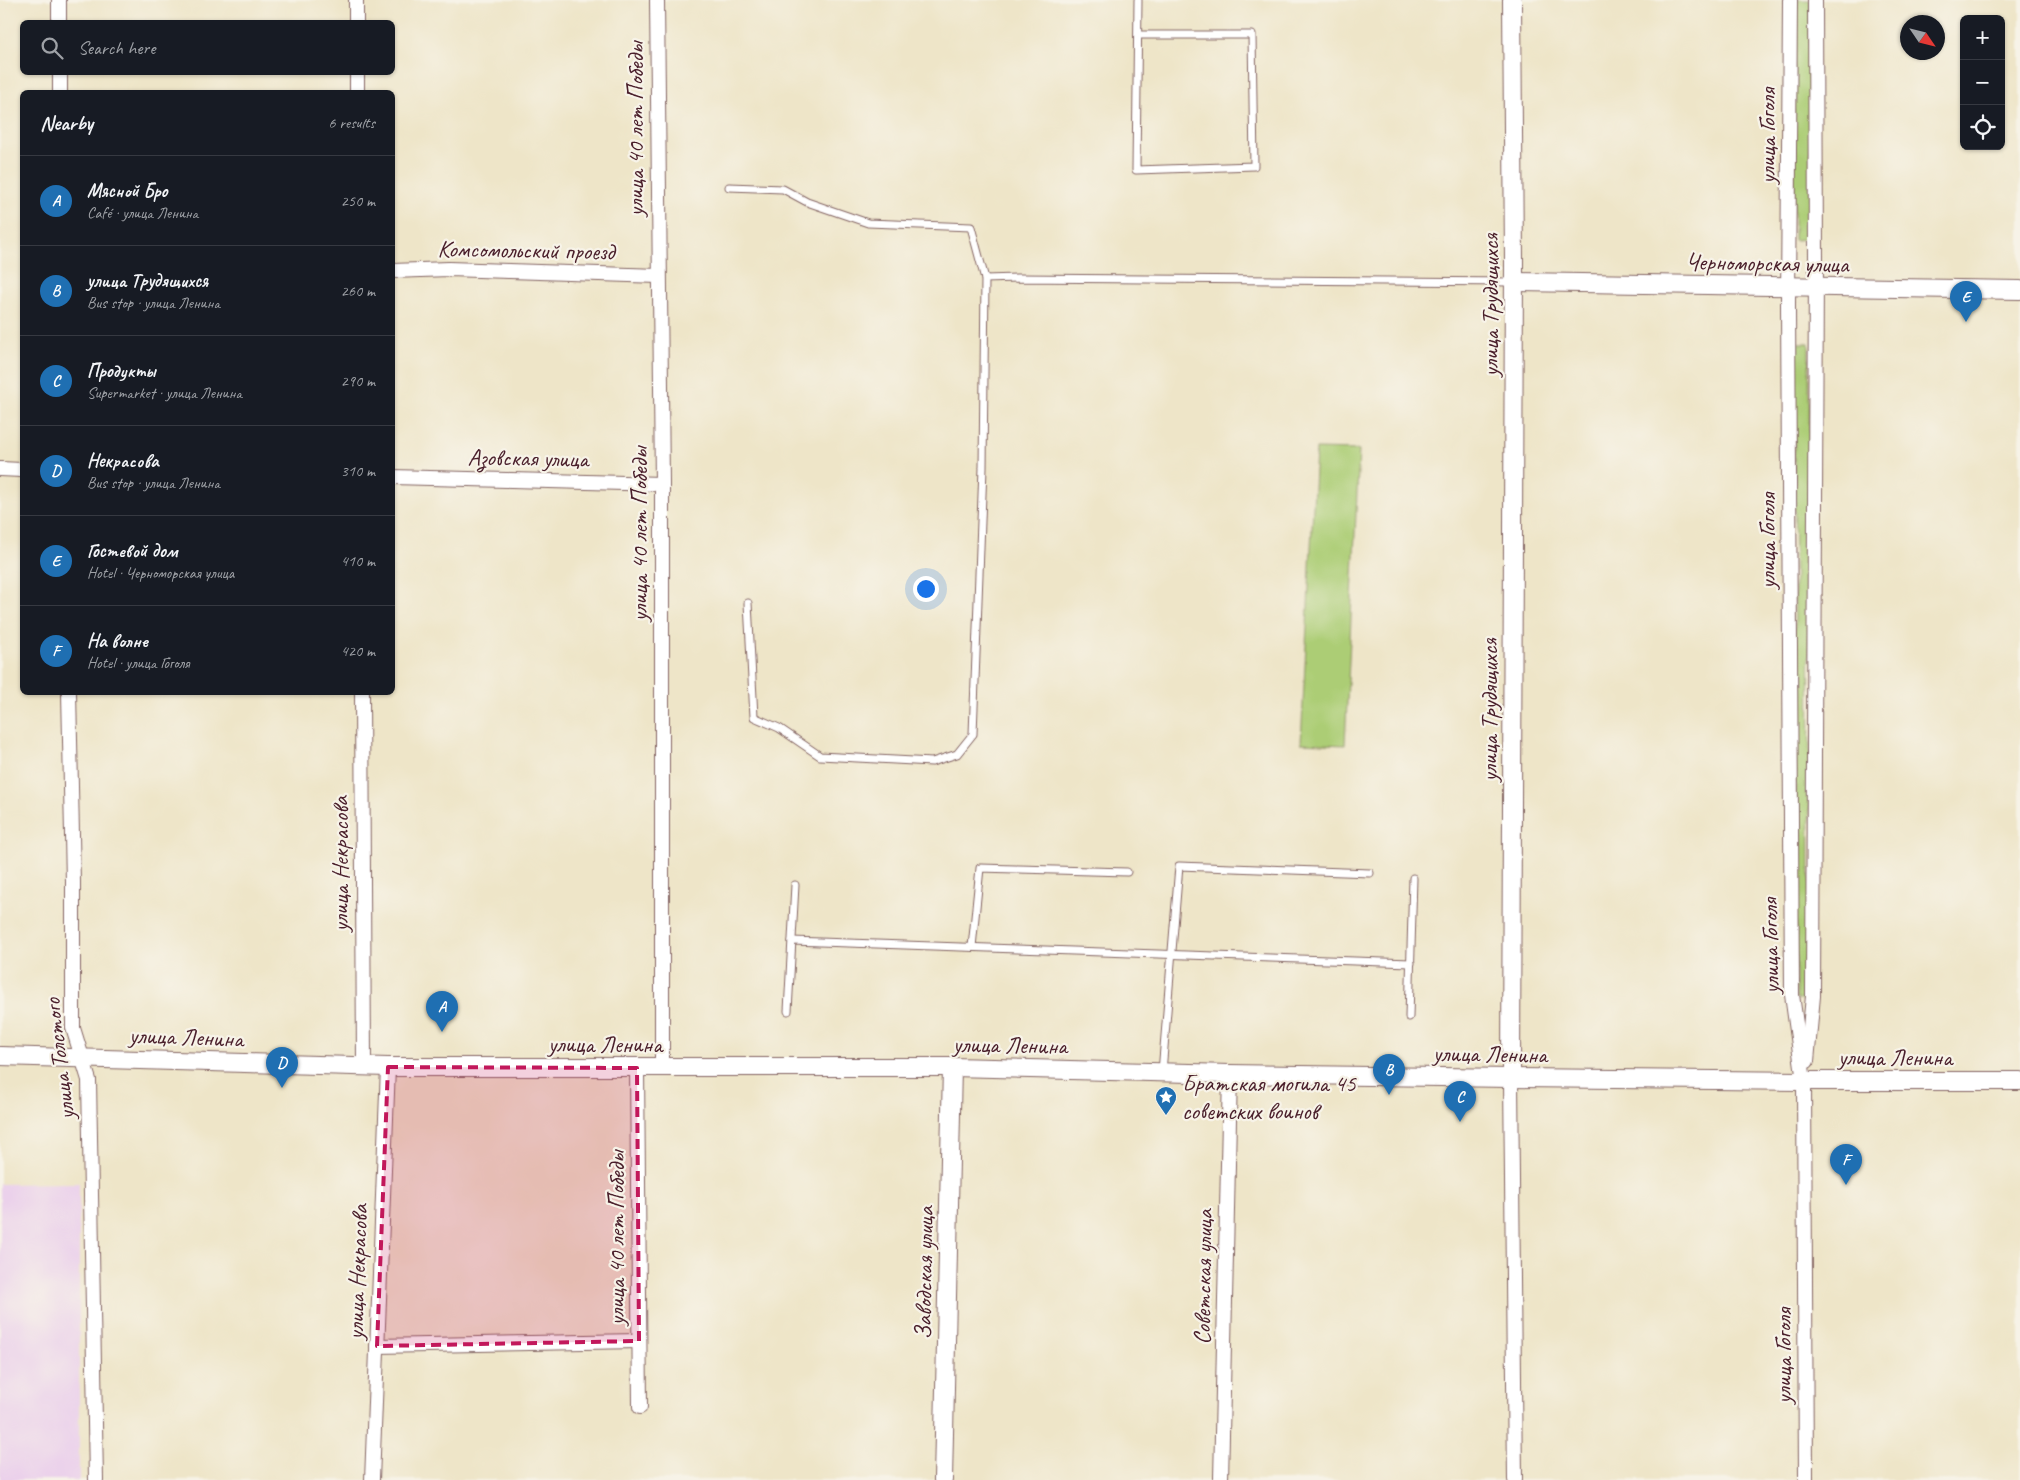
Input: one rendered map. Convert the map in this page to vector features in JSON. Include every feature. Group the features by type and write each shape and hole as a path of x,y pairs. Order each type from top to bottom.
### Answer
{"street":[{"path":"59,0 59,20"},
{"path":"356,0 356,20"},
{"name":"улица 40 лет Победы","path":"657,0 662,484 662,1068"},
{"name":"улица Трудящихся","path":"1512,0 1514,282 1511,1078 1515,1480"},
{"name":"улица Гоголя","path":"1790,0 1788,287 1792,995 1804,1081"},
{"name":"улица Гоголя","path":"1806,1480 1804,1081 1813,996 1816,287 1815,0"},
{"path":"60,75 60,90"},
{"path":"357,75 357,90"},
{"name":"Комсомольский проезд","path":"395,271 449,269 659,276"},
{"name":"Черноморская улица","path":"1514,282 2020,290"},
{"path":"0,470 20,470"},
{"name":"Азовская улица","path":"395,477 662,484"},
{"name":"улица Толстого","path":"69,695 73,882 73,1028 89,1080 96,1480"},
{"name":"улица Некрасова","path":"362,695 364,1066"},
{"name":"улица Ленина","path":"0,1056 388,1067 952,1067 1230,1074 1511,1078 2020,1081"},
{"name":"улица Некрасова","path":"372,1480 388,1067"},
{"name":"Заводская улица","path":"943,1480 952,1067"},
{"name":"улица 40 лет Победы","path":"637,1068 640,1407"},
{"name":"Советская улица","path":"1221,1480 1230,1074"},
{"path":"377,1346 639,1341"}],"lane":[{"path":"1138,0 1136,170 1254,166 1252,35 1138,35"},
{"path":"730,187 783,189 808,202 868,223 971,227 985,279 984,468 973,734 957,754 932,762 820,756 779,728 754,717 748,603"},
{"path":"985,279 1514,282"},
{"path":"1162,1072 1180,866 1370,873"},
{"path":"972,947 980,868 1127,872"},
{"path":"1409,1017 1413,878"},
{"path":"788,1011 795,885"},
{"path":"792,941 1411,963"}],"highlighted area":[{"path":"388,1067 637,1068 639,1341 377,1346"}],"shaded area":[{"path":"79,1183 79,1480 0,1480 0,1184"}],"green space":[{"path":"1794,0 1810,0 1811,239 1794,240"},
{"path":"1794,343 1809,343 1810,999 1796,1000"},
{"path":"1316,449 1359,450 1345,745 1301,743"}],"place":[{"name":"Гостевой дом","path":"1966,322"},
{"name":"Мясной Бро","path":"442,1032"},
{"name":"Некрасова","path":"282,1088"},
{"name":"улица Трудящихся","path":"1389,1095"},
{"name":"Братская могила 45 советских воинов","path":"1166,1116"},
{"name":"Продукты","path":"1460,1122"},
{"name":"На волне","path":"1846,1185"}]}
